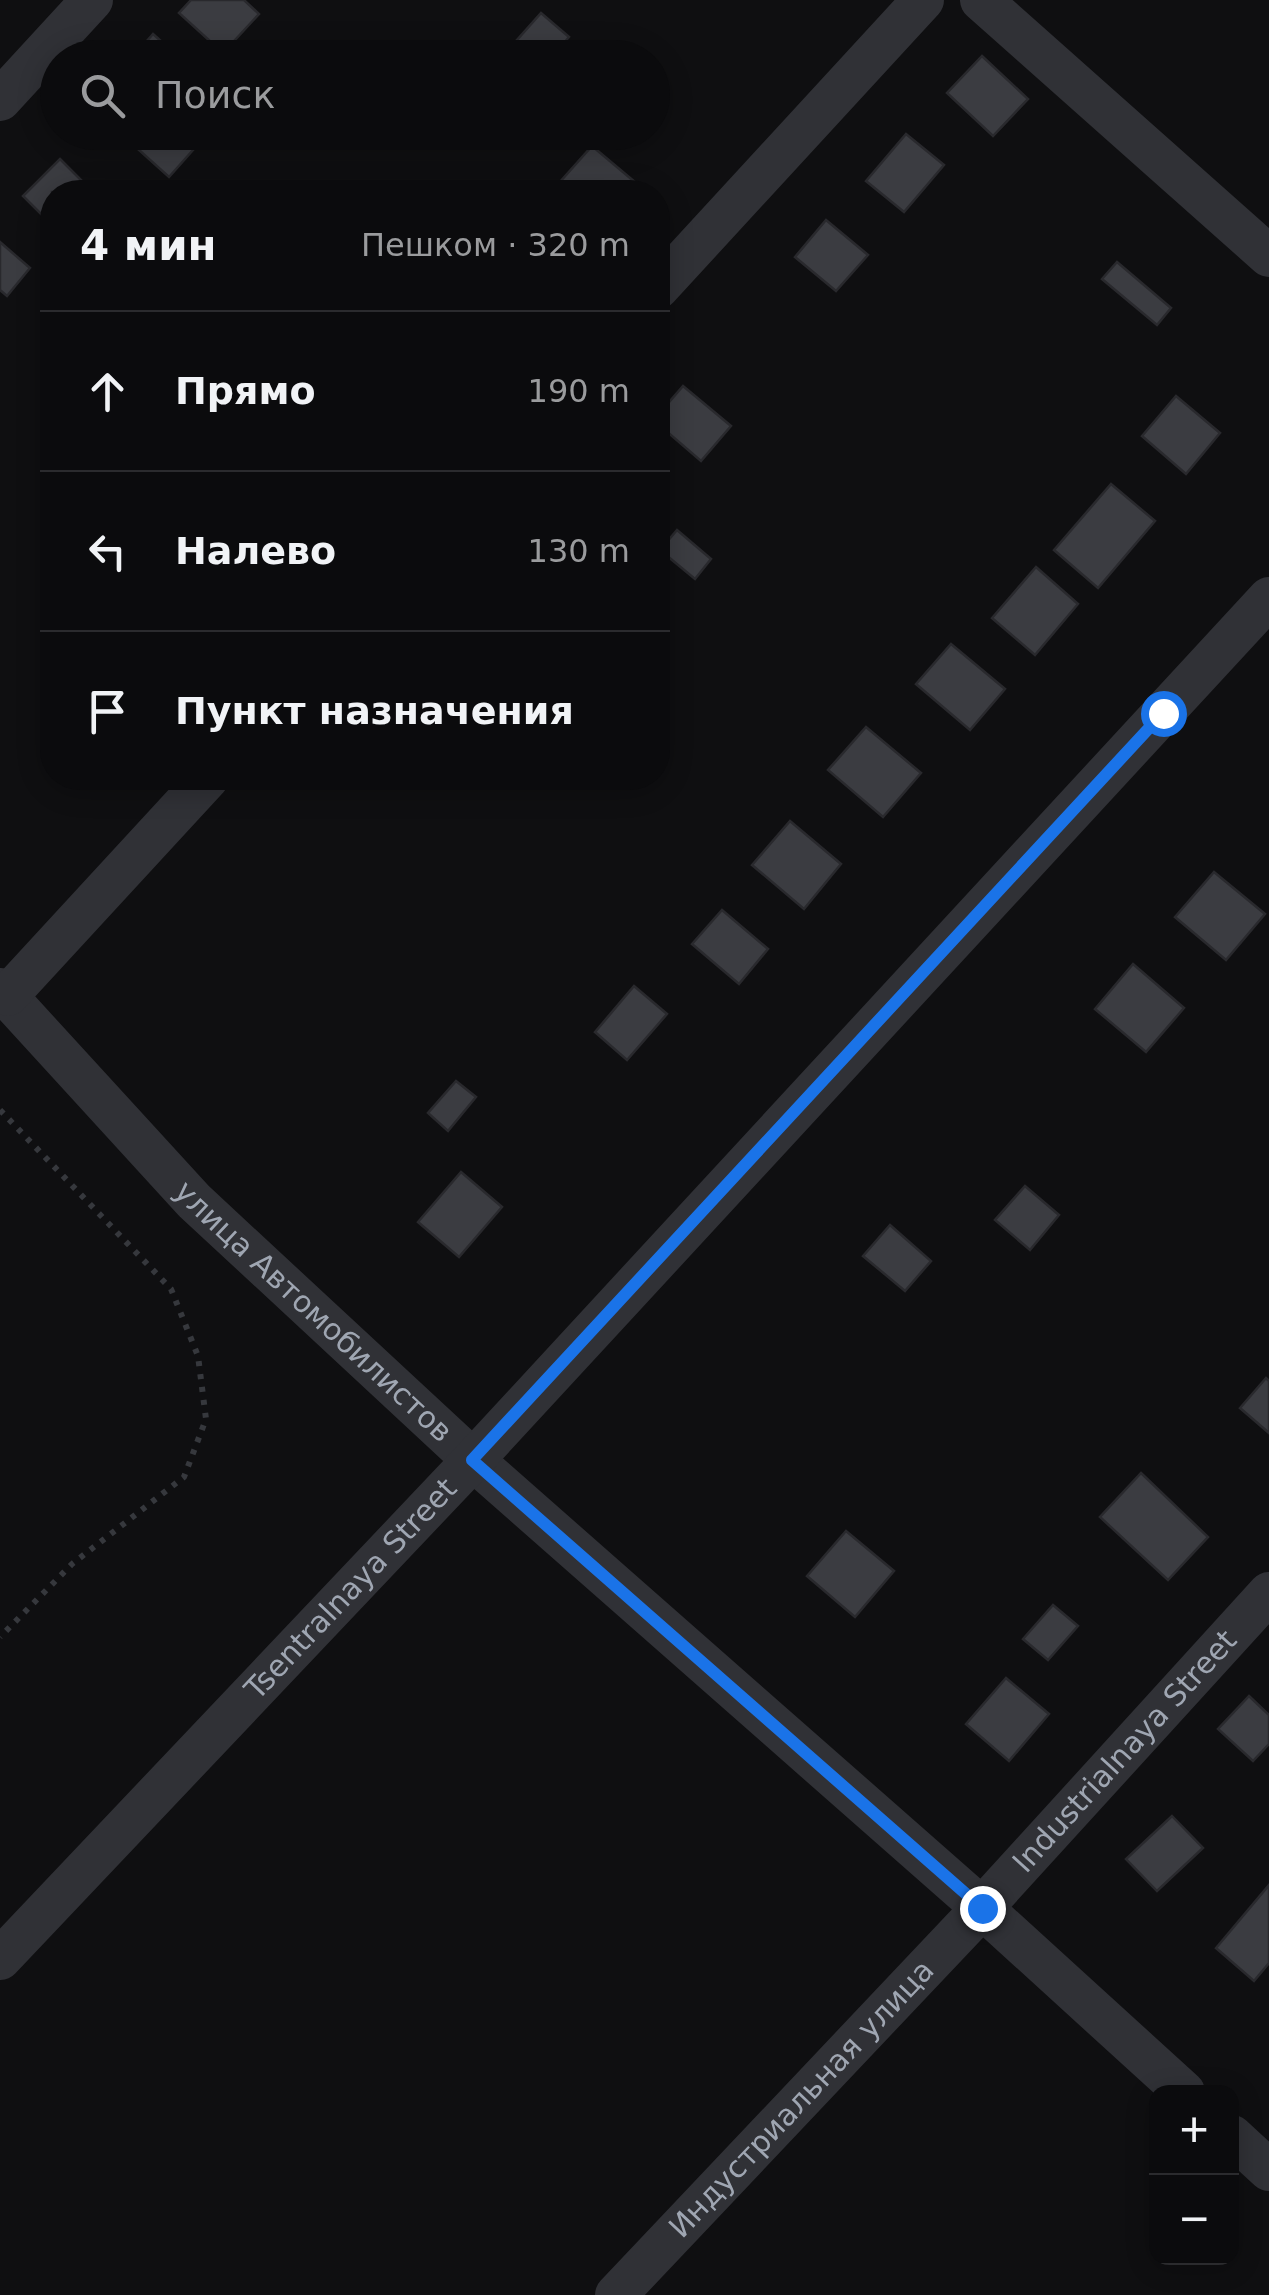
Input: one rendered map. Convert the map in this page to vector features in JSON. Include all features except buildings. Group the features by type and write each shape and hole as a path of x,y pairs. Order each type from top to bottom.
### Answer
{"street":[{"path":"55,40 92,0"},
{"path":"670,275 923,0"},
{"path":"981,0 1269,256"},
{"path":"0,100 40,57"},
{"name":"Tsentralnaya Street","path":"0,1959 472,1460 1269,598"},
{"path":"4,992 197,790"},
{"name":"улица Автомобилистов","path":"4,992 194,1201 472,1460 984,1906 1176,2085"},
{"name":"Industrialnaya Street","path":"984,1906 1269,1592"},
{"name":"Индустриальная улица","path":"616,2295 984,1906"},
{"path":"1239,2142 1269,2170"}],"path":[{"path":"0,1110 172,1289 198,1356 206,1419 184,1477 72,1564 0,1637"}],"route":[{"path":"982,1908 472,1460 1163,713"}]}
